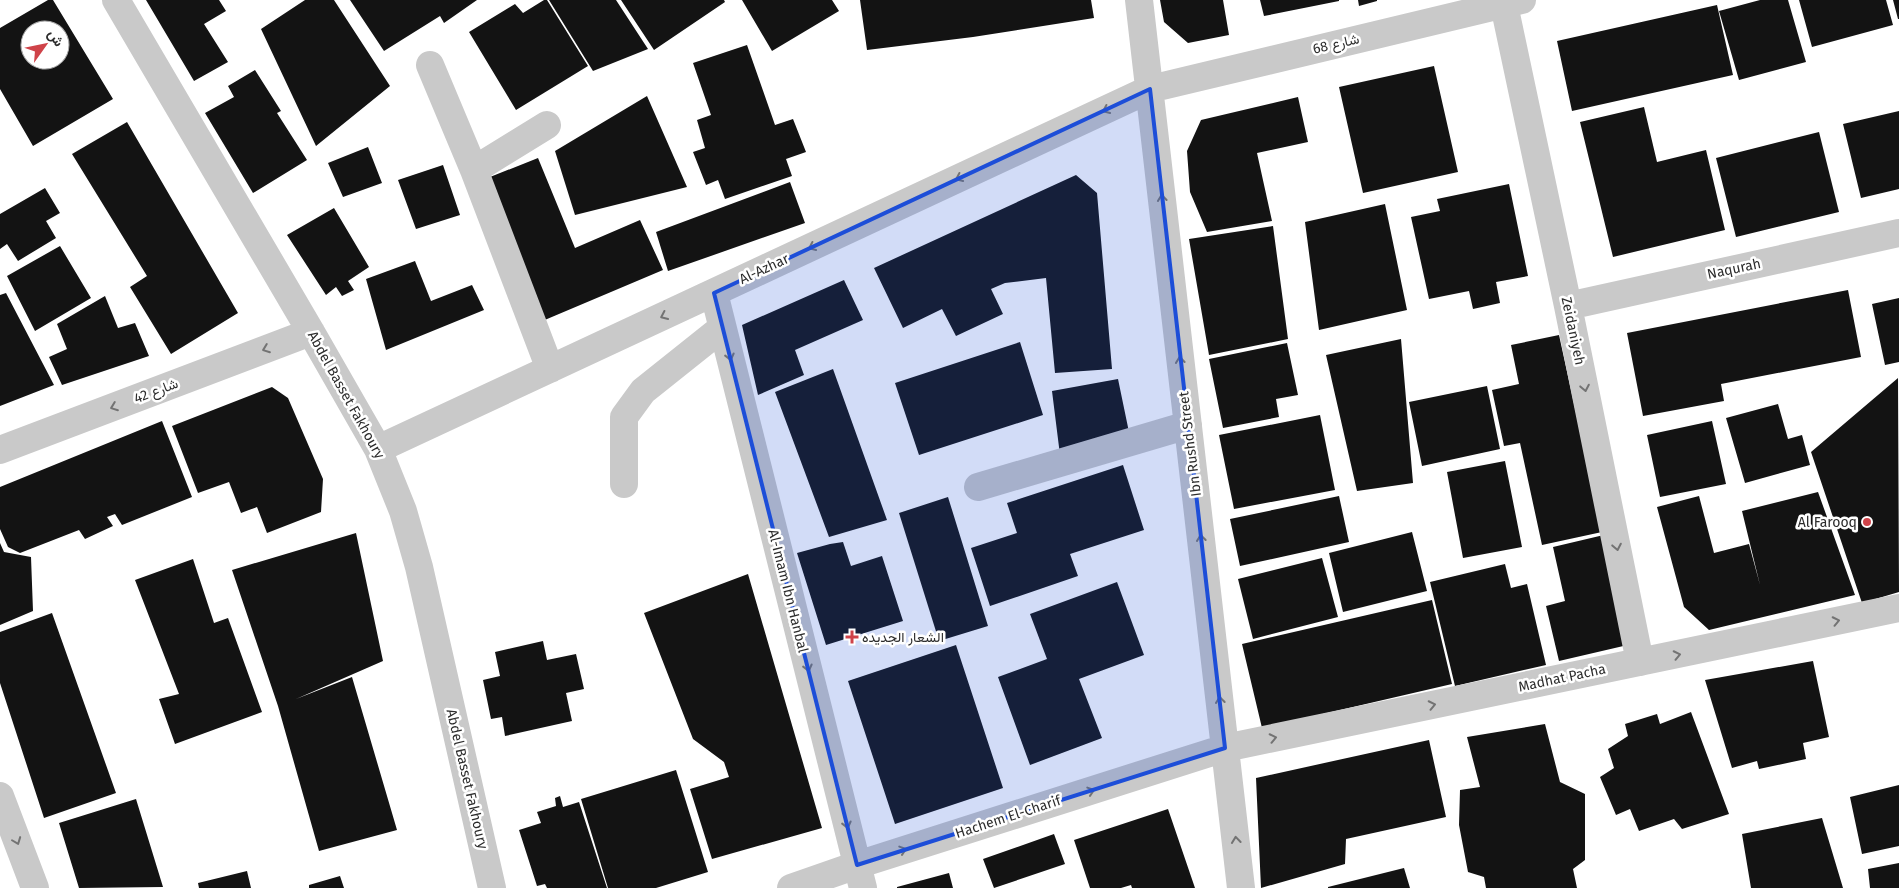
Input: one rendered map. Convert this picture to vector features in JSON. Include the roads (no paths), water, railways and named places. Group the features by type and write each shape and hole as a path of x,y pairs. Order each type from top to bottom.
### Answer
{"street":[{"name":"Abdel Basset Fakhoury","path":"116,0 378,449 404,511 419,566 492,888"},
{"name":"Ibn Rushd Street","path":"1139,0 1241,888"},
{"name":"شارع 68","path":"1150,89 1510,1"},
{"name":"Zeidaniyeh","path":"1510,1 1568,306 1640,662"},
{"path":"430,64 474,170 550,369"},
{"name":"Al-Azhar","path":"378,449 1150,89"},
{"path":"474,170 547,125"},
{"name":"Naqurah","path":"1568,306 1899,233"},
{"name":"Al-Imam Ibn Hanbal","path":"714,293 860,876"},
{"path":"624,484 624,417 643,391 722,328"},
{"name":"شارع 42","path":"0,450 311,332"},
{"path":"978,487 1188,425"},
{"name":"Madhat Pacha","path":"1225,748 1899,608"},
{"name":"Hachem El-Charif","path":"791,888 860,876 1225,748"},
{"path":"0,796 35,888"}],"place":[{"name":"Al Farooq","path":"1867,522"},
{"name":"الشعار الجديده","path":"852,637"}]}
